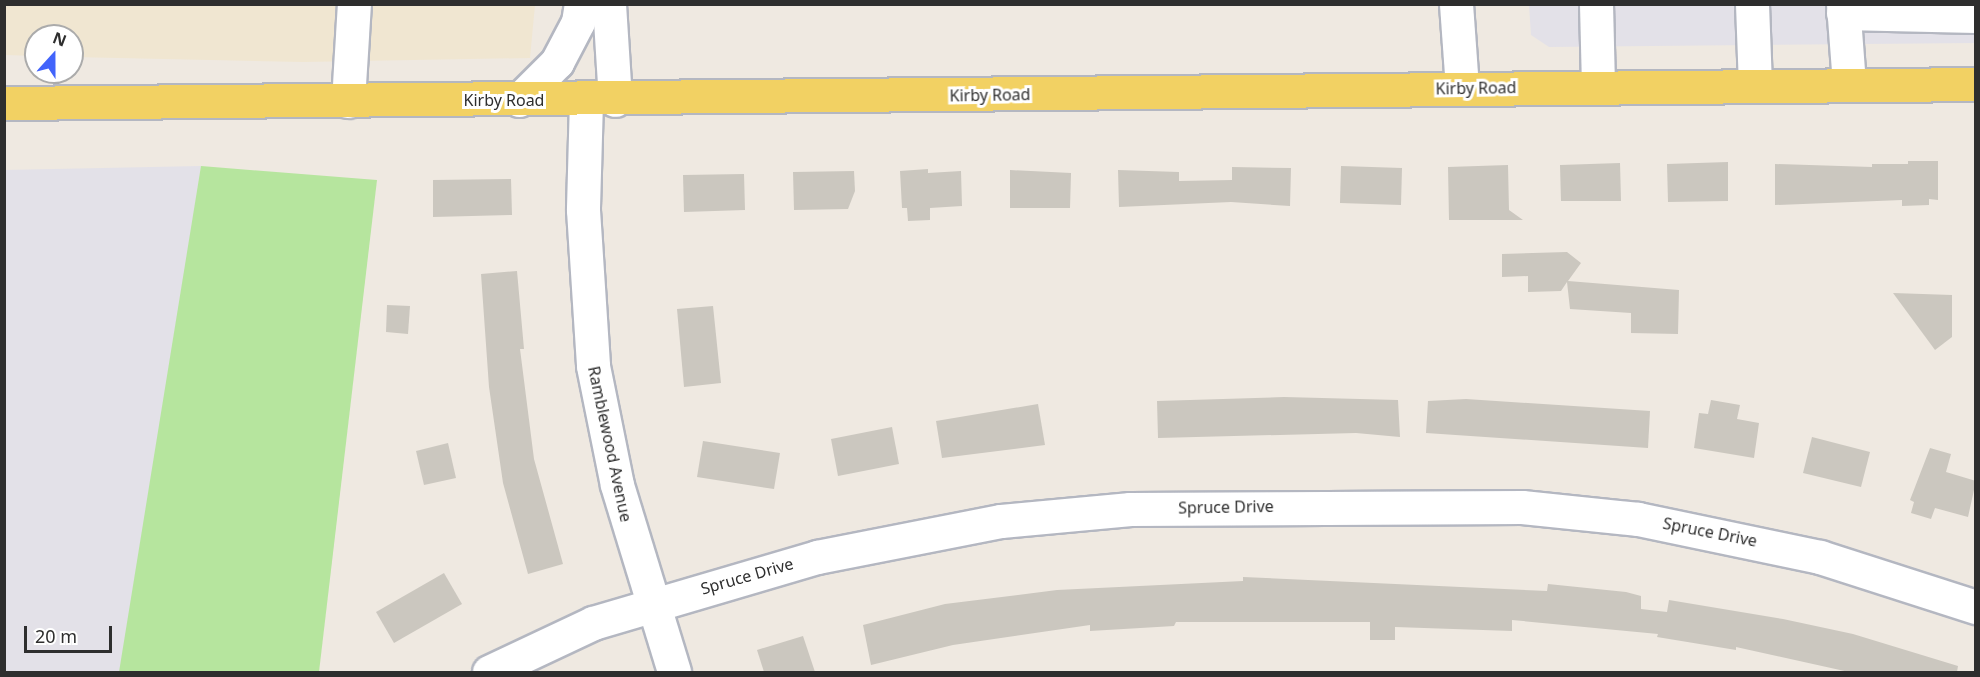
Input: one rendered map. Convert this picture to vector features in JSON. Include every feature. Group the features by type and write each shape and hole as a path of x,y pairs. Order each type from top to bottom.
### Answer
{"main road":[{"name":"Kirby Road","path":"4,103 601,100 1462,88 1976,84"}],"street":[{"path":"348,101 354,4"},
{"path":"519,100 557,63 578,22 581,4"},
{"name":"Ramblewood Avenue","path":"609,4 601,100 583,210 593,366 617,485 651,604 674,672"},
{"path":"1456,4 1462,88"},
{"path":"1596,4 1598,87"},
{"path":"1752,4 1755,86"},
{"path":"1849,84 1843,9 1976,16"},
{"name":"Spruce Drive","path":"489,672 584,627 651,604 816,557 1001,521 1130,509 1372,505 1522,507 1680,525 1820,557 1976,607"}],"shaded area":[{"path":"5,5 535,5 530,58 303,62 84,57 84,24 24,24 24,56 5,55"},
{"path":"1529,5 1975,5 1975,43 1549,47 1531,35"},
{"path":"201,166 125,672 5,672 4,170"}],"green space":[{"path":"201,166 377,180 319,672 119,672"}],"building":[{"path":"1908,161 1938,161 1938,200 1929,199 1929,205 1902,206 1902,200 1775,205 1775,164 1872,167 1872,164 1908,164"},
{"path":"1728,162 1728,201 1668,202 1667,164"},
{"path":"1620,163 1621,201 1561,201 1560,165"},
{"path":"1508,165 1509,210 1523,220 1449,220 1448,167"},
{"path":"1341,166 1402,168 1401,205 1340,203"},
{"path":"1232,167 1291,168 1290,206 1231,202 1119,207 1118,170 1179,172 1179,181 1232,180"},
{"path":"928,169 928,173 961,171 962,206 930,208 930,220 908,221 907,208 902,208 900,171"},
{"path":"1010,170 1071,173 1070,208 1010,208"},
{"path":"854,171 855,191 848,209 794,210 793,172"},
{"path":"744,174 745,210 684,212 683,175"},
{"path":"511,179 512,215 433,217 433,180"},
{"path":"1567,252 1581,263 1568,281 1679,290 1678,334 1631,333 1631,313 1570,309 1567,282 1561,291 1528,292 1528,276 1502,277 1502,254"},
{"path":"517,271 524,349 520,349 534,459 563,564 528,574 503,483 489,387 481,274"},
{"path":"1893,293 1952,295 1952,337 1935,350"},
{"path":"387,305 410,306 408,334 386,332"},
{"path":"713,306 721,383 684,387 677,309"},
{"path":"1284,397 1398,400 1400,437 1356,433 1158,438 1157,401"},
{"path":"1466,399 1650,411 1648,448 1426,433 1428,401"},
{"path":"1711,400 1740,405 1737,419 1759,423 1754,458 1694,448 1699,413 1708,414"},
{"path":"1038,404 1045,445 942,458 936,421"},
{"path":"892,427 899,464 838,476 831,439"},
{"path":"1812,437 1870,452 1861,487 1803,473"},
{"path":"703,441 780,453 774,489 697,477"},
{"path":"448,443 456,478 424,485 416,451"},
{"path":"1930,448 1951,454 1946,472 1976,481 1968,517 1935,508 1931,519 1911,513 1914,502 1910,500"},
{"path":"444,573 462,604 394,643 376,612"},
{"path":"1243,577 1547,591 1548,584 1626,592 1641,596 1641,609 1667,612 1669,600 1783,619 1853,634 1958,666 1957,672 1849,672 1736,647 1736,650 1657,637 1658,634 1512,620 1512,631 1395,627 1395,640 1370,640 1370,622 1176,622 1174,626 1090,631 1090,625 953,645 871,665 863,625 945,604 1057,590 1243,581"},
{"path":"803,636 815,672 764,672 757,650"}]}
